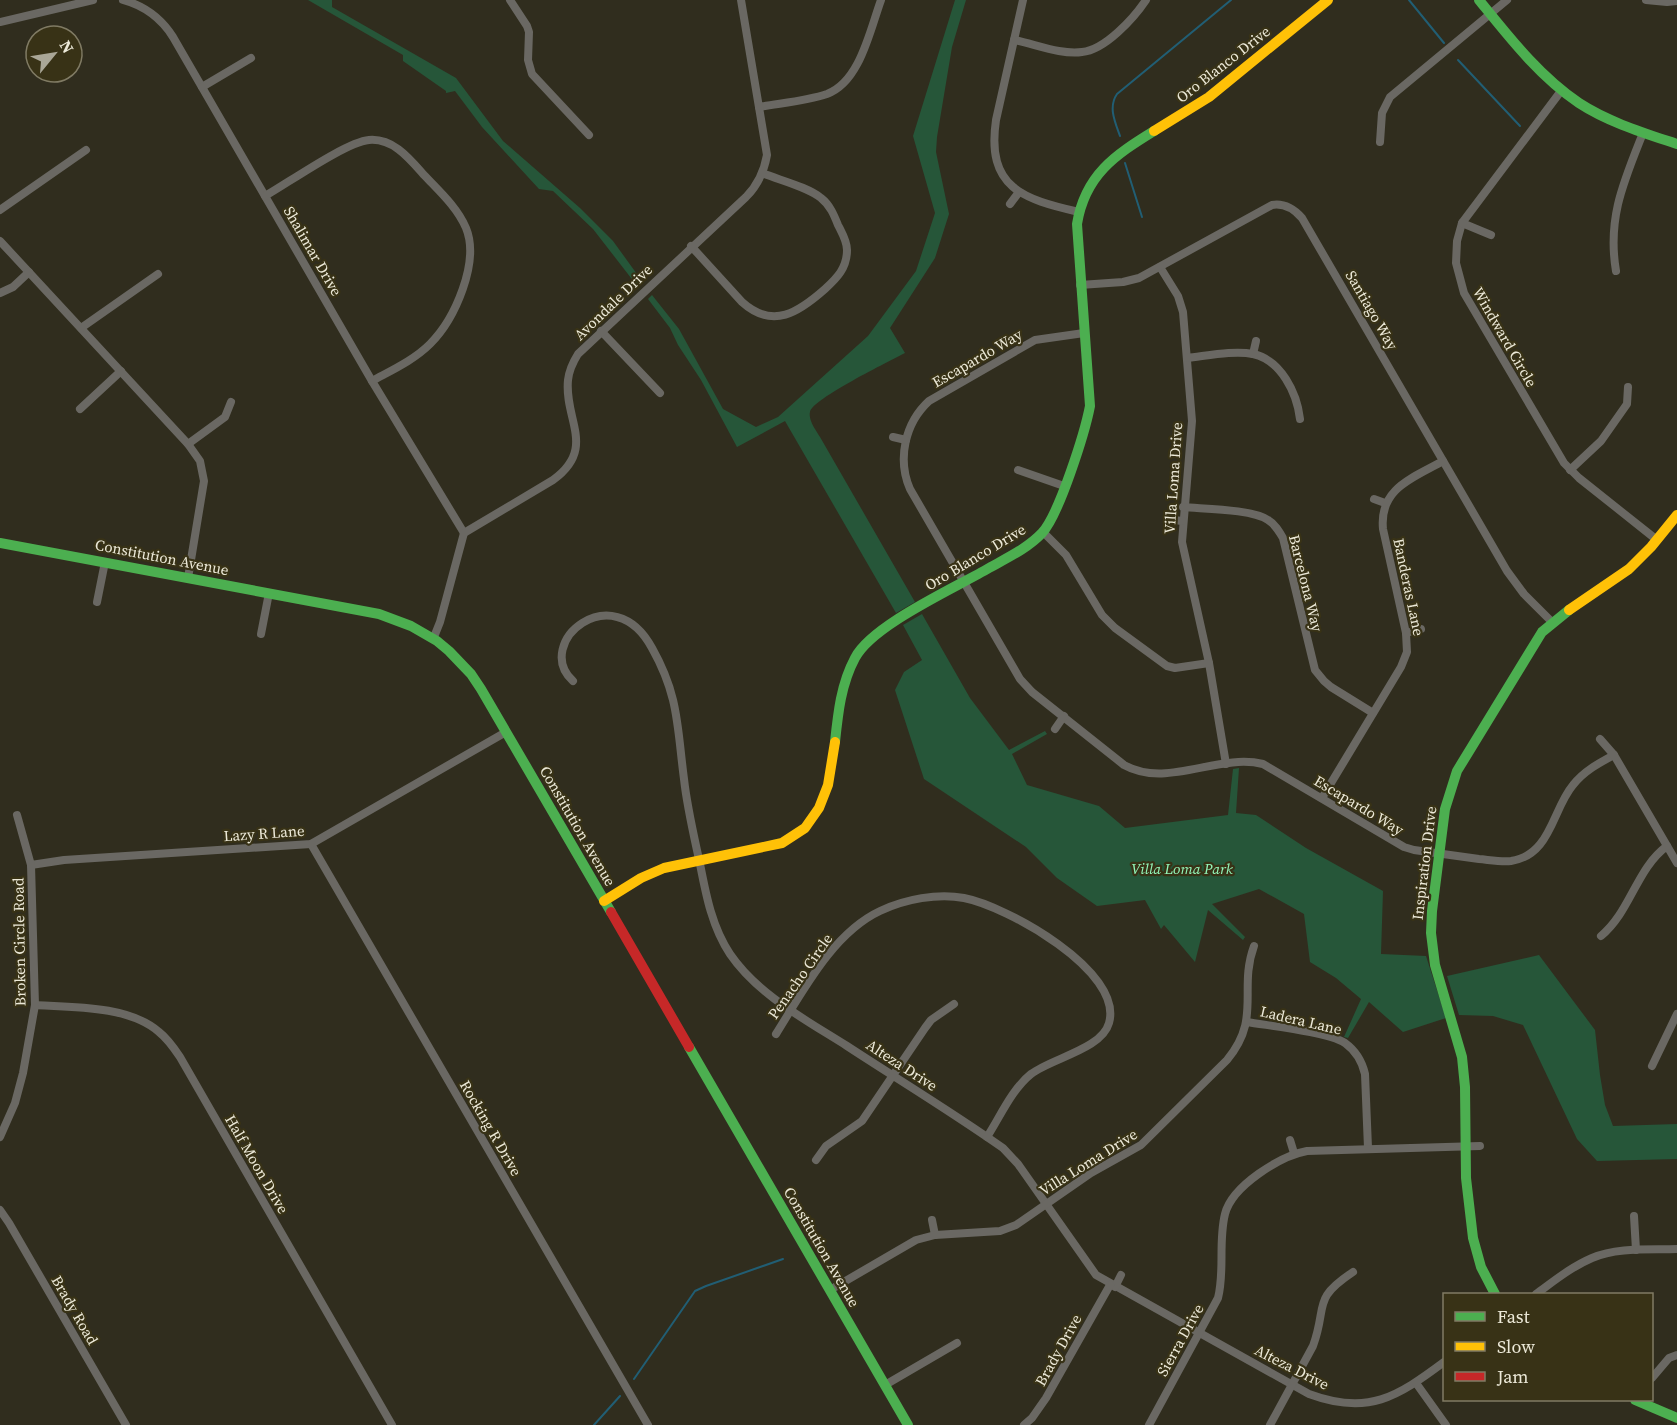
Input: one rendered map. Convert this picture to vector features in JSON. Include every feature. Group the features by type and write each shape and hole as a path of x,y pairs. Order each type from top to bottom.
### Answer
{"street":[{"path":"0,22 93,0"},
{"name":"Shalimar Drive","path":"123,0 147,10 166,26 372,381 464,533"},
{"path":"510,0 529,32 528,60 532,74 589,135"},
{"name":"Avondale Drive","path":"464,533 553,480 567,468 576,443 577,432 568,389 570,371 578,354 754,189 767,155 741,0"},
{"path":"759,107 826,94 843,84 855,69 881,0"},
{"path":"1023,0 996,120 994,147 1000,170 1019,192 1039,202 1079,212"},
{"path":"1014,40 1062,51 1084,52 1104,43 1146,0"},
{"name":"Oro Blanco Drive","path":"604,901 651,873 699,860 782,843 791,840 810,824 825,797 842,690 855,655 877,633 1020,550 1043,532 1053,517 1089,416 1077,224 1088,189 1109,161 1196,107 1328,0"},
{"path":"1479,0 1532,64 1561,90 1600,115 1677,144"},
{"path":"1380,142 1382,113 1390,97 1507,0"},
{"path":"1646,0 1677,1"},
{"path":"202,87 251,58"},
{"name":"Windward Circle","path":"1561,90 1462,223 1456,252 1460,284 1553,448 1570,470 1657,540"},
{"path":"1616,271 1612,236 1617,201 1643,132"},
{"path":"265,196 348,147 365,140 383,141 408,157 461,219 469,238 471,259 464,282 445,324 422,351 372,381"},
{"path":"0,210 86,150"},
{"path":"691,246 742,302 750,309 764,315 781,315 800,310 835,279 844,267 847,250 846,242 832,210 816,194 762,173"},
{"path":"1010,204 1019,192"},
{"name":"Santiago Way","path":"1080,285 1132,281 1265,208 1278,204 1297,212 1511,577 1524,594 1552,622"},
{"path":"1462,223 1491,235"},
{"path":"0,241 188,444 200,461 204,481 188,578"},
{"name":"Villa Loma Drive","path":"1160,267 1181,304 1192,432 1183,507 1182,542 1209,663 1226,764"},
{"path":"0,293 13,288 29,272"},
{"path":"81,328 158,274"},
{"path":"601,331 660,393"},
{"name":"Escapardo Way","path":"1084,333 1035,340 936,396 918,413 906,440 903,461 906,479 1020,679 1032,692 1124,765 1139,772 1157,774 1246,762 1263,764 1395,843 1414,850 1503,862 1524,858 1540,846 1574,783 1588,770 1614,755"},
{"path":"1253,354 1256,341"},
{"path":"1187,357 1253,354 1267,360 1281,372 1298,402 1300,419"},
{"path":"80,409 121,371"},
{"path":"1570,470 1601,441 1627,404 1628,387"},
{"path":"188,444 225,417 231,402"},
{"path":"892,436 906,440"},
{"path":"1374,499 1385,503 1403,484 1443,461"},
{"path":"1018,470 1064,486"},
{"name":"Banderas Lane","path":"1322,798 1405,659 1408,645 1383,529 1385,503"},
{"name":"Barcelona Way","path":"1183,507 1259,516 1267,519 1279,531 1283,538 1312,663 1318,675"},
{"name":"Inspiration Drive","path":"1494,1293 1485,1275 1472,1232 1468,1202 1462,1058 1435,963 1431,934 1448,795 1457,771 1536,639 1570,608 1619,578 1637,563 1677,515"},
{"path":"1167,519 1182,521"},
{"path":"1043,532 1066,555 1096,608 1115,628 1167,666 1175,668 1209,663"},
{"path":"434,638 464,533"},
{"name":"Constitution Avenue","path":"0,543 379,614 418,628 449,649 471,674 506,732 908,1425"},
{"path":"98,602 105,562"},
{"path":"261,634 269,593"},
{"name":"Alteza Drive","path":"573,681 564,673 562,650 569,635 582,623 600,616 619,617 635,625 648,639 664,669 676,704 686,791 711,912 723,942 744,972 791,1011 893,1075 987,1137 1011,1156 1096,1275 1199,1334 1322,1399 1362,1404 1395,1395 1443,1363"},
{"path":"1406,633 1421,630"},
{"path":"1310,681 1318,675 1331,687 1373,713"},
{"path":"1055,729 1064,716"},
{"name":"Lazy R Lane","path":"31,865 64,860 312,844 506,732"},
{"path":"1600,740 1614,755 1677,863"},
{"name":"Broken Circle Road","path":"0,1137 15,1103 21,1082 35,1005 31,865 17,815"},
{"name":"Rocking R Drive","path":"312,844 648,1425"},
{"path":"1601,936 1614,925 1650,860 1667,846"},
{"name":"Penacho Circle","path":"776,1034 831,952 846,934 873,914 896,904 936,897 962,897 1004,911 1034,927 1075,958 1100,984 1109,1000 1111,1016 1104,1033 1092,1044 1046,1064 1031,1075 1017,1089 987,1137"},
{"name":"Villa Loma Drive","path":"830,1290 907,1245 935,1235 1007,1229 1091,1173 1149,1139 1233,1053 1238,1045 1247,1022 1248,963 1254,946"},
{"path":"816,1160 826,1146 862,1121 931,1020 954,1004"},
{"name":"Half Moon Drive","path":"35,1005 94,1009 134,1018 159,1031 170,1043 392,1425"},
{"path":"1652,1066 1677,1014"},
{"name":"Ladera Lane","path":"1247,1022 1330,1037 1343,1042 1355,1052 1365,1074 1368,1148"},
{"path":"1290,1140 1294,1153"},
{"name":"Sierra Drive","path":"1149,1425 1213,1309 1220,1287 1224,1223 1228,1206 1256,1175 1294,1153 1318,1149 1480,1146"},
{"name":"Brady Road","path":"0,1210 126,1425"},
{"path":"1635,1216 1636,1250"},
{"path":"932,1220 935,1235"},
{"path":"1537,1293 1574,1267 1593,1257 1636,1250 1677,1249"},
{"path":"1270,1425 1313,1346 1323,1299 1328,1291 1353,1272"},
{"name":"Brady Drive","path":"1024,1425 1040,1408 1112,1286 1122,1275"},
{"path":"885,1384 957,1343"},
{"path":"1653,1377 1669,1358 1677,1355"},
{"path":"1416,1383 1446,1425"},
{"path":"1640,1401 1677,1418"}],"green space":[{"path":"308,0 332,0 332,7 456,78 503,141 580,208 613,241 642,281 638,287 593,229 553,191 539,189 482,127 455,91 446,93 403,61 403,55"},
{"path":"955,0 966,0 952,47 936,152 949,214 935,258 890,328 905,353 824,398 810,412 811,422 915,602 896,613 785,421 737,447 670,328 648,299 652,295 679,329 723,409 756,427 778,417 868,336 916,271 935,213 913,136"},
{"name":"Villa Loma Park","path":"922,614 970,698 1009,750 1045,731 1047,734 1012,754 1027,785 1099,806 1125,828 1228,815 1233,769 1239,768 1236,813 1256,815 1306,848 1383,891 1381,954 1426,956 1446,1018 1403,1032 1369,1002 1348,1038 1344,1037 1361,999 1336,978 1310,962 1304,914 1259,889 1212,904 1245,937 1243,940 1208,910 1195,962 1164,925 1161,929 1145,900 1097,906 1057,878 1026,847 924,779 895,690 904,672 922,660 903,625"},
{"path":"1539,955 1595,1030 1605,1105 1613,1126 1677,1124 1677,1159 1597,1161 1577,1139 1523,1025 1493,1016 1459,1015 1447,976"}],"waterway":[{"path":"1120,136 1113,109 1117,94 1231,0"},
{"path":"1409,0 1444,43"},
{"path":"1458,60 1520,126"},
{"path":"1125,163 1142,217"},
{"path":"634,1379 695,1291 783,1259"},
{"path":"594,1425 620,1396"}],"traffic: fast":[{"path":"1479,0 1513,42 1538,68 1579,103 1614,121 1677,144"},
{"path":"835,742 843,688 850,668 864,645 896,620 1024,548 1042,533 1049,523 1070,472 1090,406 1077,224 1081,207 1087,192 1104,168 1154,131"},
{"path":"0,543 379,614 411,626 437,641 471,674 481,689 611,912"},
{"path":"1494,1293 1481,1267 1473,1238 1466,1178 1465,1087 1462,1057 1435,965 1431,933 1432,911 1445,809 1457,771 1542,632 1569,610"},
{"path":"689,1047 908,1425"},
{"path":"1637,1401 1677,1418"}],"traffic: slow":[{"path":"1154,131 1209,97 1328,0"},
{"path":"1569,610 1629,569 1651,547 1677,515"},
{"path":"604,901 641,878 664,868 782,843 805,828 819,808 828,785 835,742"}],"traffic: jam":[{"path":"611,912 689,1047"}]}
